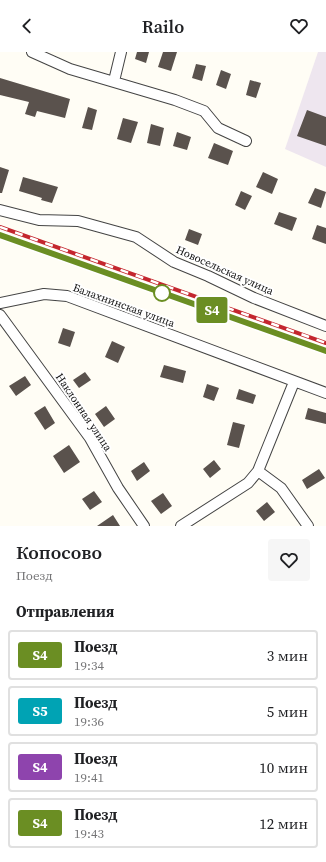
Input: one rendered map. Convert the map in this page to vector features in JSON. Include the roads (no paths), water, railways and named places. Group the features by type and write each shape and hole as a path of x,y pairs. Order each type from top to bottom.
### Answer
{"street":[{"path":"32,52 70,69 175,100 204,111 218,128 246,141"},
{"path":"114,81 121,52"},
{"name":"Новосельская улица","path":"0,210 39,220 78,221 136,237 174,262 254,298 326,326"},
{"name":"Балахнинская улица","path":"0,303 44,294 67,296 326,393"},
{"name":"Наклонная улица","path":"0,315 90,438 118,488 144,526"},
{"path":"181,526 248,483 258,471 294,382"},
{"path":"258,471 281,488 308,526"}],"railway":[{"path":"0,227 326,343"},
{"path":"0,235 326,351"}],"train":[{"name":"S4","path":"0,235 326,351"}]}
